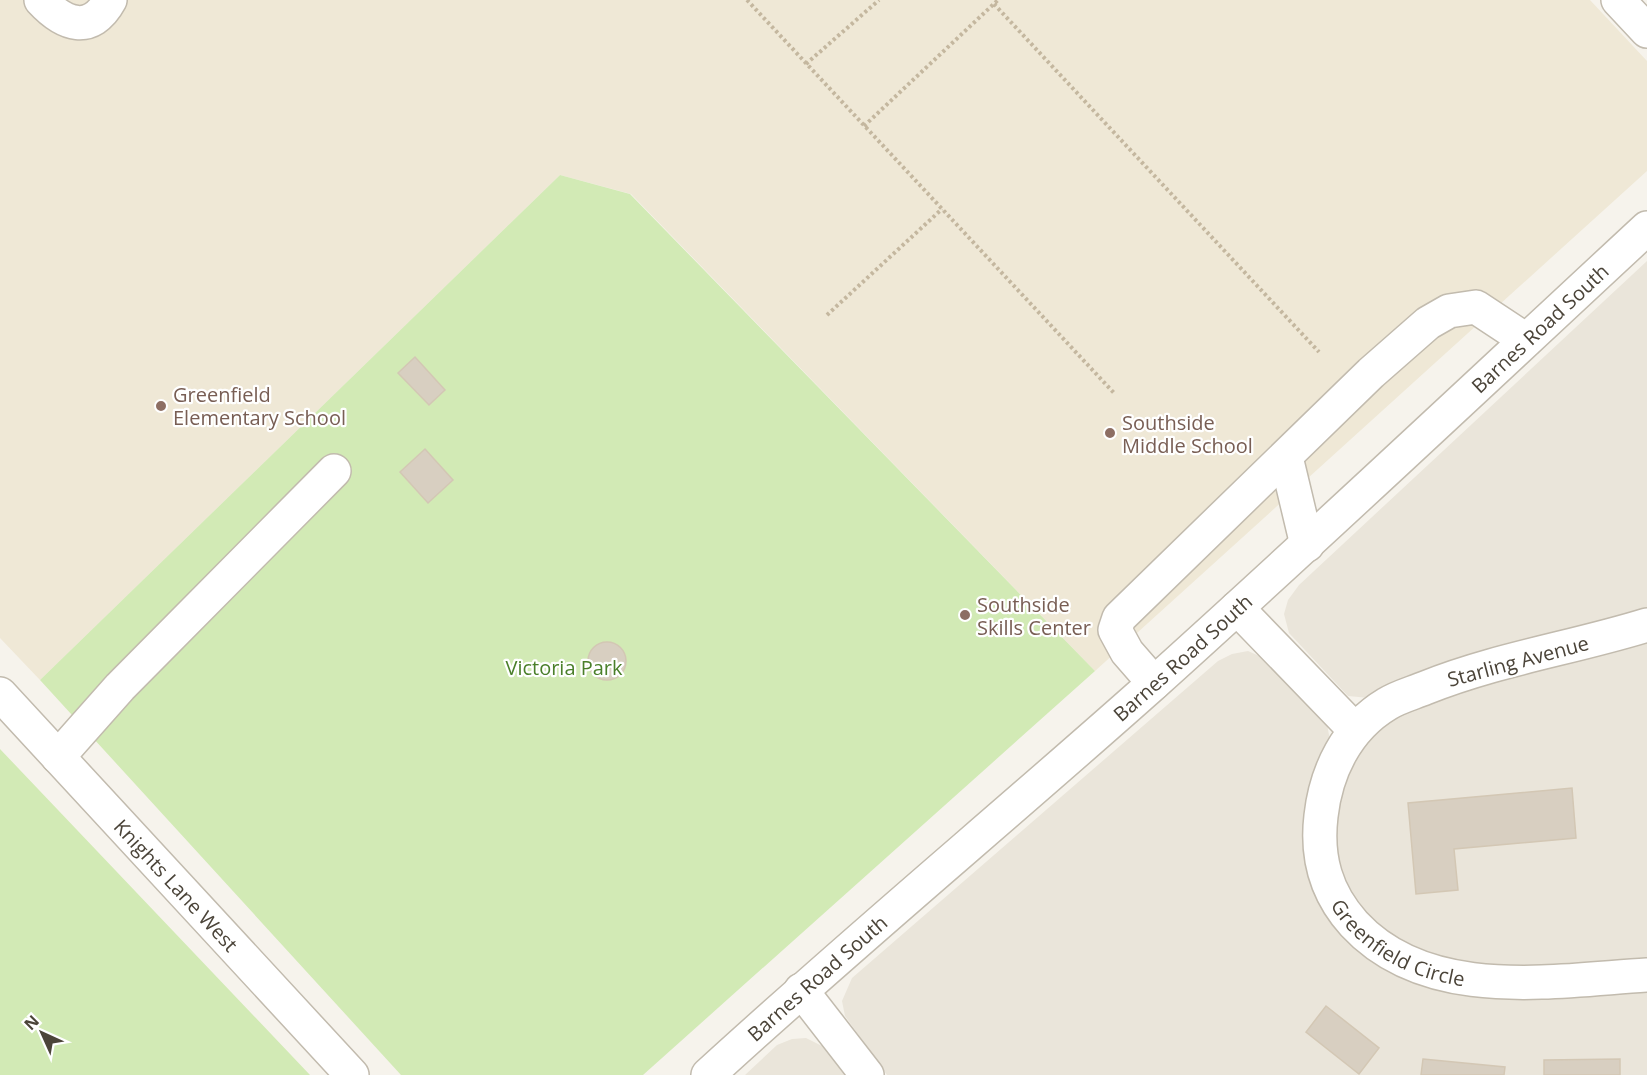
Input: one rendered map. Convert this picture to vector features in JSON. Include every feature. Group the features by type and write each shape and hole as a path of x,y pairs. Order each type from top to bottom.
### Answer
{"street":[{"path":"41,0 54,14 72,23 89,22 102,14 110,0"},
{"path":"1618,0 1647,31"},
{"name":"Barnes Road South","path":"708,1075 801,990 1154,683 1647,228"},
{"path":"1154,683 1127,652 1115,630 1119,618 1371,373 1428,323 1449,311 1476,307 1526,340"},
{"path":"1286,457 1307,544"},
{"path":"58,757 120,687 334,471"},
{"path":"1237,608 1355,730"},
{"name":"Starling Avenue","path":"1355,730 1387,704 1467,671 1647,625"},
{"name":"Knights Lane West","path":"0,694 352,1075"},
{"name":"Greenfield Circle","path":"1355,730 1341,748 1330,774 1322,804 1318,839 1322,869 1331,894 1367,938 1392,956 1429,971 1490,981 1546,981 1647,975"},
{"path":"801,990 867,1075"}],"path":[{"path":"747,0 1114,393"},
{"path":"806,64 879,0"},
{"path":"864,126 996,2 1318,352"},
{"path":"827,315 942,209"}],"shaded area":[{"name":"Southside Middle School","path":"0,0 1590,0 1647,61 1647,171 1095,671 631,194 560,175 40,680 0,638"},
{"path":"1647,261 1647,613 1369,698 1348,696 1289,633 1284,614 1288,600 1299,585"},
{"path":"1647,639 1647,961 1481,970 1429,957 1371,926 1338,872 1333,813 1356,750 1376,728 1402,711 1476,681"},
{"path":"1248,651 1266,659 1327,724 1331,746 1309,820 1368,954 1647,987 1647,1075 887,1075 845,1016 842,1001 852,978 1218,661 1232,654"},
{"path":"806,1038 824,1047 846,1075 745,1075 777,1045 792,1039"}],"green space":[{"name":"Victoria Park","path":"560,175 630,194 1095,671 643,1075 401,1075 40,680"},
{"path":"0,749 310,1075 0,1075"}],"building":[{"path":"415,357 445,390 429,405 398,373"},
{"path":"425,449 453,480 428,503 400,472"},
{"path":"607,642 620,648 626,661 620,674 607,680 594,674 588,661 594,648"},
{"path":"1572,788 1576,838 1454,849 1458,890 1416,894 1408,803"},
{"path":"1326,1006 1379,1048 1359,1074 1306,1032"},
{"path":"1423,1059 1505,1067 1504,1075 1421,1075"},
{"path":"1620,1059 1620,1075 1544,1075 1544,1060"}],"place":[{"name":"Greenfield Elementary School","path":"161,406"},
{"name":"Southside Middle School","path":"1110,433"},
{"name":"Southside Skills Center","path":"965,615"}]}
